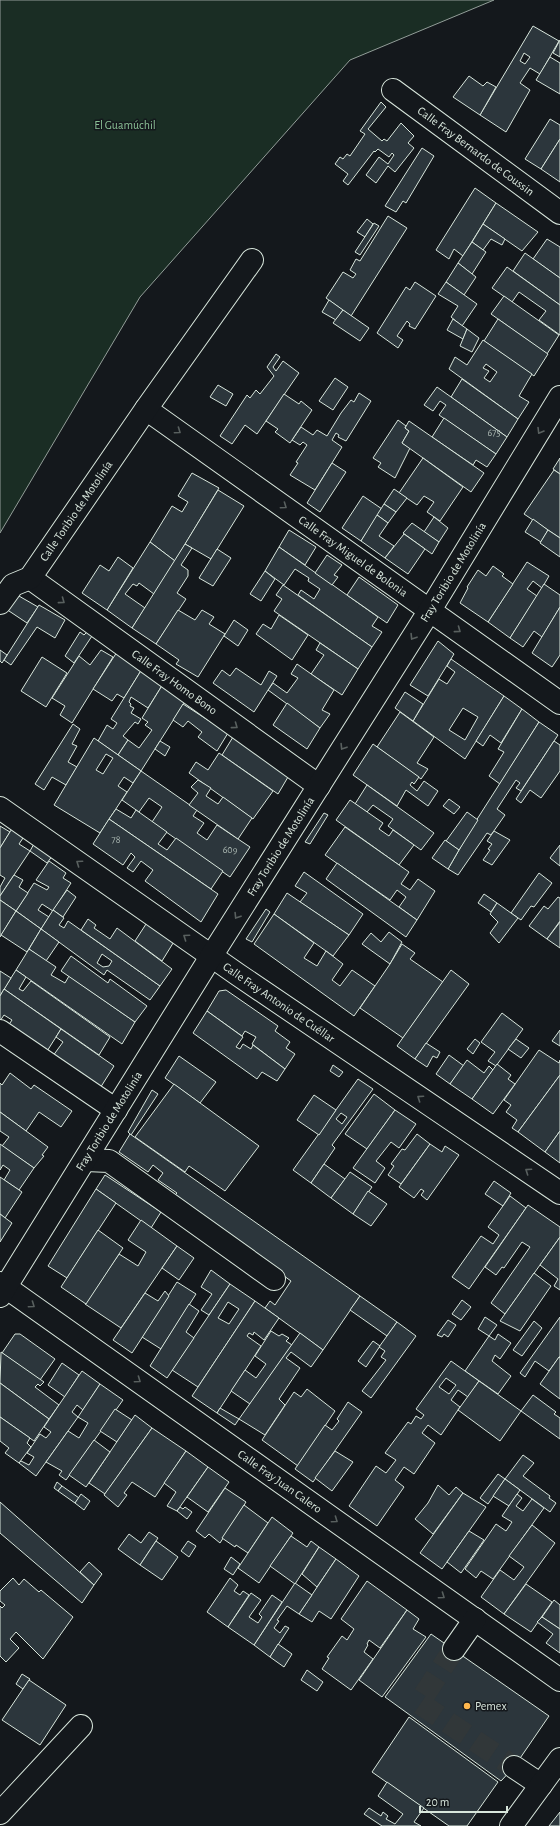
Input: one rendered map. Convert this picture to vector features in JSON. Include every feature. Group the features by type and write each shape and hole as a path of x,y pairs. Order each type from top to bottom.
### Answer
{"street":[{"name":"Calle Fray Bernardo de Coussin","path":"393,90 560,213"},
{"name":"Calle Toribio de Motolinía","path":"30,578 146,409 252,260"},
{"name":"Fray Toribio de Motolinía","path":"2,1288 86,1160 212,955 430,610 560,397"},
{"name":"Calle Fray Miguel de Bolonia","path":"146,409 560,703"},
{"path":"0,603 13,585 30,578"},
{"name":"Calle Fray Homo Bono","path":"30,578 318,786"},
{"name":"Calle Fray Antonio de Cuéllar","path":"0,808 560,1193"},
{"path":"0,1031 116,1110"},
{"path":"86,1160 109,1161 274,1279"},
{"name":"Calle Fray Juan Calero","path":"2,1288 560,1680"},
{"path":"454,1649 475,1619"},
{"path":"0,1813 80,1726"},
{"path":"511,1826 560,1758"},
{"path":"514,1767 541,1784"}],"green space":[{"name":"El Guamúchil","path":"0,0 494,0 350,60 140,297 0,533"}],"building":[{"path":"533,26 559,41 540,74 530,68 520,83 530,90 506,132 480,115","holes":["524,53 530,57 525,64 520,61"]},
{"path":"560,40 560,57 553,53"},
{"path":"550,57 560,63 560,94 536,80"},
{"path":"469,76 483,86 487,82 496,87 480,115 453,97"},
{"path":"381,102 386,107 368,129 382,141 384,139 387,141 401,123 414,136 408,143 414,148 395,172 388,166 376,183 366,175 379,157 388,164 394,155 392,153 389,157 378,149 375,152 374,151 348,185 343,181 348,174 335,164 340,157 343,159 347,154 350,156 365,134 360,131"},
{"path":"550,119 560,125 560,139 541,169 525,159"},
{"path":"560,139 560,182 541,169"},
{"path":"422,148 434,156 406,203 403,201 396,212 385,206"},
{"path":"475,188 496,203 463,256 454,249 449,259 436,250"},
{"path":"496,203 538,232 522,251 483,224"},
{"path":"388,216 407,228 351,316 326,298 343,272 353,278 356,274 350,270 356,259 360,261"},
{"path":"367,219 373,224 365,237 357,232"},
{"path":"374,223 379,226 360,255 355,252"},
{"path":"483,224 505,239 502,245 491,239 483,250 472,242"},
{"path":"547,239 560,247 560,278 533,259"},
{"path":"472,242 486,252 472,274 458,263"},
{"path":"525,253 560,278 560,305 513,271"},
{"path":"458,263 476,277 464,295 446,282"},
{"path":"507,267 560,305 560,335 539,320 546,311 519,292 512,302 492,288"},
{"path":"415,282 436,296 415,329 409,326 410,324 407,321 397,336 403,340 398,348 377,333 406,287 410,290"},
{"path":"446,282 477,304 462,326 451,317 458,306 438,294"},
{"path":"504,296 559,335 547,354 491,314"},
{"path":"329,300 343,310 336,320 322,312"},
{"path":"343,310 369,328 360,341 333,323"},
{"path":"453,319 467,329 463,339 447,330"},
{"path":"498,319 548,354 534,376 484,341"},
{"path":"467,329 479,338 472,352 460,346"},
{"path":"483,340 532,374 519,396 529,402 518,419 449,369 455,357 467,365","holes":["486,364 497,372 490,382 484,378 489,371 483,368"]},
{"path":"276,354 280,357 273,367 276,371 283,361 299,373 257,434 245,425 232,444 220,436 247,395 250,398 256,390 260,394 274,376 267,367"},
{"path":"335,378 348,387 333,410 319,401"},
{"path":"462,379 518,419 507,437 451,397"},
{"path":"218,385 233,394 226,406 210,397"},
{"path":"437,387 507,437 496,454 439,415 446,405 440,401 433,411 424,405"},
{"path":"359,393 371,401 346,441 338,437 339,435 336,433 332,440 342,447 315,490 290,475 307,445 303,442 300,445 292,440 301,427 313,435 317,430 327,436 341,413 351,400 354,402"},
{"path":"284,394 299,404 301,401 312,410 290,443 275,432 278,429 266,421"},
{"path":"444,418 496,454 487,467 476,460 473,465 432,437"},
{"path":"398,420 406,426 405,428 409,431 402,443 410,448 395,478 378,467 381,463 373,458"},
{"path":"409,421 484,473 471,492 402,443 409,431 405,428"},
{"path":"423,458 463,487 440,521 427,512 434,502 424,496 417,505 399,493"},
{"path":"560,458 560,474 553,469"},
{"path":"332,463 346,472 320,512 307,503"},
{"path":"554,470 560,474 560,538 524,514"},
{"path":"192,473 219,488 175,561 150,542 172,506 182,512 188,502 178,496"},
{"path":"394,489 407,498 396,512 384,504"},
{"path":"218,490 244,506 211,559 185,544"},
{"path":"363,496 382,509 361,541 342,528"},
{"path":"384,504 396,512 388,523 377,515"},
{"path":"377,515 388,523 379,536 394,546 385,558 361,541"},
{"path":"434,517 448,528 439,542 424,532"},
{"path":"533,519 548,530 541,542 525,532"},
{"path":"412,523 439,542 432,554 403,533"},
{"path":"289,530 316,547 305,565 279,547"},
{"path":"548,530 560,538 560,557 540,543"},
{"path":"404,534 425,549 408,574 385,558"},
{"path":"150,542 175,561 154,594 139,583 137,586 133,584 125,594 145,608 132,628 107,610"},
{"path":"185,544 192,548 181,565 188,570 188,576 177,593 186,599 156,644 132,628"},
{"path":"279,547 378,617 372,626 382,632 372,647 298,595 301,590 314,599 320,589 308,581 309,578 295,569 284,585 265,571"},
{"path":"217,549 231,558 213,586 199,578"},
{"path":"327,555 342,565 334,575 338,577 332,585 315,573"},
{"path":"118,557 133,568 107,610 82,593 100,565 109,571"},
{"path":"527,562 549,576 542,588 533,581 527,589 537,596 510,638 488,622"},
{"path":"493,566 504,574 502,576 513,584 488,622 460,603 468,588 467,587 478,570 486,576"},
{"path":"265,571 275,579 261,601 250,594"},
{"path":"359,577 398,605 387,623 347,595"},
{"path":"544,584 560,595 560,607 542,637 534,631 523,647 510,638"},
{"path":"283,585 372,647 358,669 274,611 282,599 276,595"},
{"path":"12,592 38,607 27,623 3,607"},
{"path":"39,605 65,620 55,638 37,627 11,665 4,660"},
{"path":"560,607 560,655 552,667 532,653"},
{"path":"178,610 195,620 202,610 214,617 209,624 225,634 198,677 176,664 179,660 156,644"},
{"path":"279,615 308,635 292,660 256,634 263,624 271,629"},
{"path":"234,620 248,630 238,646 224,636"},
{"path":"80,632 84,635 87,632 92,636 74,663 65,656"},
{"path":"438,641 454,654 428,696 410,685"},
{"path":"320,643 358,669 342,695 311,674 324,655 316,650"},
{"path":"0,650 7,655 2,663 0,661"},
{"path":"101,650 113,657 72,723 60,715 65,706 52,698 79,656 90,665"},
{"path":"117,652 142,669 124,698 117,694 112,701 93,689"},
{"path":"42,657 67,673 46,707 21,691"},
{"path":"451,659 504,696 465,759 413,721 439,679 447,684 455,672 447,666","holes":["463,708 478,717 465,740 449,730"]},
{"path":"297,664 334,690 322,710 330,714 320,728 268,690 273,683 287,693 298,678 291,674"},
{"path":"236,668 261,685 269,671 277,676 254,712 213,683 222,670 230,676"},
{"path":"142,669 163,684 148,708 131,697 129,702 131,704 130,706 134,708 131,713 141,719 138,724 135,722 123,736 128,740 118,755 98,741 107,725 113,729 117,723 111,719"},
{"path":"163,684 186,700 141,771 118,755 128,740 139,748 152,730 145,725 148,722 142,718"},
{"path":"405,692 423,704 413,721 395,708"},
{"path":"504,696 522,709 501,743 490,735 483,746 476,741"},
{"path":"287,703 320,728 307,749 273,725"},
{"path":"183,704 228,733 217,751 198,737 202,732 188,721 183,727 173,720"},
{"path":"522,709 539,722 500,784 489,776 504,752 498,749"},
{"path":"400,712 434,737 417,763 428,769 421,779 377,747"},
{"path":"539,722 558,735 521,791 516,788 520,783 516,780 497,809 505,815 491,835 487,833 458,875 448,869 474,824"},
{"path":"73,724 80,729 72,744 77,746 68,762 77,767 66,785 52,777 44,790 35,784"},
{"path":"233,737 288,777 278,794 222,755"},
{"path":"94,738 141,771 133,783 124,777 118,786 127,792 100,833 54,805","holes":["106,754 113,758 103,774 96,770"]},
{"path":"160,741 170,747 165,756 155,749"},
{"path":"554,741 560,745 560,771 541,798 530,790 521,803 516,799"},
{"path":"373,744 419,777 414,784 412,782 410,785 417,791 424,781 438,791 428,806 406,790 397,806 353,775"},
{"path":"219,753 273,791 253,819 189,773 196,762 208,770"},
{"path":"141,771 197,810 193,816 204,823 197,833 207,840 217,825 250,847 230,877 152,822 162,807 149,798 139,812 122,800"},
{"path":"198,780 211,788 206,796 218,804 223,797 252,818 238,839 189,805 198,793 191,787"},
{"path":"367,785 434,833 421,850 388,826 393,819 373,805 367,812 355,804"},
{"path":"449,799 460,807 454,814 443,806"},
{"path":"350,800 383,823 379,829 389,836 393,830 414,845 399,865 336,820"},
{"path":"116,809 131,818 136,810 167,832 158,844 167,850 176,838 223,871 211,889 109,819"},
{"path":"467,812 478,820 459,850 446,841"},
{"path":"324,813 328,815 310,844 305,842"},
{"path":"109,819 218,894 201,922 145,881 153,870 141,861 133,872 127,868 135,857 131,853 123,865 93,844"},
{"path":"0,826 10,832 0,848"},
{"path":"13,827 25,835 19,844 30,851 0,896 0,887 5,878 0,875 0,848"},
{"path":"345,827 409,872 401,884 410,890 418,879 435,891 417,920 399,907 406,897 397,890 390,900 325,855"},
{"path":"494,831 510,840 492,865 483,860 492,844 487,841"},
{"path":"445,840 459,850 448,869 432,858"},
{"path":"35,842 53,855 47,863 30,851"},
{"path":"560,845 560,866 550,858"},
{"path":"49,861 66,873 63,878 71,883 53,911 42,904 38,910 49,917 41,929 16,911 34,883 47,890 49,887 36,880"},
{"path":"337,863 417,920 406,937 326,879"},
{"path":"304,872 363,914 349,935 300,902 307,893 295,886"},
{"path":"539,873 552,883 534,907 531,906 521,920 511,913"},
{"path":"14,875 23,880 19,887 28,893 16,911 0,900 0,896"},
{"path":"67,890 76,897 63,917 53,910"},
{"path":"287,893 349,935 333,956 274,914"},
{"path":"484,894 497,903 491,912 478,903"},
{"path":"558,897 560,898 560,921 547,939 529,926 544,906 548,909"},
{"path":"0,900 16,911 0,937"},
{"path":"497,903 518,918 499,943 490,933 498,922 490,914"},
{"path":"266,909 270,912 252,942 246,939"},
{"path":"53,910 64,918 59,925 64,928 68,921 160,986 150,1000 107,970 104,975 41,929","holes":["102,954 112,961 109,966 103,967 97,963"]},
{"path":"16,911 41,929 27,952 1,935"},
{"path":"274,914 314,943 304,958 317,966 326,951 343,964 332,980 340,986 352,970 375,986 354,1016 254,944"},
{"path":"88,919 96,925 94,928 110,939 117,928 172,969 160,986 81,930"},
{"path":"148,921 175,940 162,961 135,941"},
{"path":"560,922 560,948 547,939"},
{"path":"41,929 59,942 46,961 29,949"},
{"path":"389,932 402,942 390,964 362,944 371,933 381,942"},
{"path":"402,944 415,953 410,959 443,982 403,1038 360,1008"},
{"path":"29,949 56,967 51,975 65,983 69,976 135,1022 122,1044 16,970"},
{"path":"71,956 108,983 110,979 147,1006 135,1022 61,971"},
{"path":"16,970 26,977 19,989 23,991 31,981 110,1037 99,1055 4,989"},
{"path":"451,970 469,984 415,1059 397,1046"},
{"path":"0,971 11,978 0,996"},
{"path":"4,989 61,1029 44,1056 6,1029 12,1020 4,1015 0,1021 0,996"},
{"path":"226,990 278,1026 275,1031 290,1042 286,1048 295,1054 285,1069 252,1044 256,1037 245,1031 242,1036 207,1011 219,991"},
{"path":"207,1011 243,1037 236,1047 240,1049 243,1044 251,1049 253,1045 285,1069 277,1081 262,1072 257,1079 193,1033"},
{"path":"502,1013 523,1029 496,1066 488,1061 495,1052 481,1042"},
{"path":"61,1029 114,1066 97,1093 50,1060 63,1042 56,1037"},
{"path":"560,1030 560,1046 552,1041"},
{"path":"475,1039 480,1043 473,1054 467,1049"},
{"path":"516,1039 529,1048 521,1058 508,1049"},
{"path":"426,1043 440,1052 437,1058 433,1056 427,1067 415,1059"},
{"path":"539,1050 559,1063 560,1060 560,1075 518,1132 512,1128 517,1120 506,1112 511,1105 504,1100"},
{"path":"449,1055 464,1066 450,1084 436,1074"},
{"path":"179,1056 216,1082 200,1103 165,1078"},
{"path":"467,1060 484,1073 489,1066 493,1070 472,1099 450,1084"},
{"path":"497,1064 511,1075 508,1079 515,1084 493,1114 472,1099"},
{"path":"333,1065 343,1072 339,1077 330,1071"},
{"path":"10,1073 31,1089 34,1085 72,1111 61,1127 39,1112 26,1131 0,1112 0,1083 2,1085"},
{"path":"560,1075 560,1131 545,1152 518,1132"},
{"path":"358,1079 373,1089 332,1145 335,1148 311,1183 293,1170","holes":["341,1113 347,1117 342,1124 336,1119"]},
{"path":"174,1084 259,1146 225,1191 189,1166 185,1172 135,1137"},
{"path":"152,1090 158,1094 131,1135 128,1132"},
{"path":"374,1094 395,1110 367,1149 345,1134"},
{"path":"314,1095 336,1110 319,1135 297,1120"},
{"path":"395,1110 416,1124 399,1148 391,1142 376,1161 385,1168 375,1183 353,1168"},
{"path":"0,1112 48,1147 42,1155 44,1156 34,1168 2,1146 9,1137 0,1131"},
{"path":"560,1131 560,1163 545,1152"},
{"path":"130,1134 360,1296 323,1350 265,1308 270,1301 275,1305 291,1281 174,1196 177,1193 158,1180 163,1173 153,1165 148,1172 119,1152"},
{"path":"417,1134 430,1144 401,1184 388,1175 394,1166 391,1164 402,1149 405,1150"},
{"path":"0,1144 34,1168 19,1190 4,1180 10,1170 3,1165 0,1170"},
{"path":"430,1144 442,1152 445,1146 459,1155 427,1200 421,1195 424,1191 421,1189 414,1198 399,1187"},
{"path":"324,1164 345,1179 331,1198 311,1183"},
{"path":"350,1172 372,1187 353,1214 331,1198"},
{"path":"105,1175 161,1212 151,1228 96,1189"},
{"path":"0,1177 22,1192 5,1218 0,1214"},
{"path":"494,1181 511,1193 503,1206 485,1194"},
{"path":"96,1189 116,1203 67,1278 48,1266"},
{"path":"368,1191 387,1204 371,1226 353,1214"},
{"path":"510,1196 526,1208 469,1289 452,1277 481,1236 493,1244 499,1235 488,1227"},
{"path":"528,1205 560,1227 560,1237 505,1314 491,1303 530,1247 522,1242 504,1268 502,1267 496,1275 485,1267"},
{"path":"0,1214 12,1223 0,1242"},
{"path":"141,1220 177,1246 121,1328 85,1304 119,1254 138,1266 146,1252 128,1240"},
{"path":"98,1230 123,1248 86,1304 61,1287"},
{"path":"560,1237 560,1290 554,1286 558,1279 540,1265"},
{"path":"177,1246 194,1258 179,1280 162,1268"},
{"path":"211,1270 230,1284 209,1315 201,1310 212,1294 201,1287"},
{"path":"534,1273 551,1286 520,1331 500,1321"},
{"path":"177,1282 196,1294 161,1349 142,1337"},
{"path":"230,1284 255,1301 198,1387 172,1370","holes":["228,1302 239,1309 229,1324 218,1318"]},
{"path":"165,1291 169,1296 132,1353 113,1340 145,1293 158,1301"},
{"path":"360,1296 397,1322 387,1336 350,1310"},
{"path":"462,1300 471,1307 461,1320 452,1314"},
{"path":"255,1301 279,1318 264,1340 254,1332 253,1335 249,1333 247,1336 261,1346 217,1413 192,1396"},
{"path":"189,1304 199,1311 186,1332 194,1338 167,1378 150,1366"},
{"path":"485,1317 497,1325 489,1336 478,1329"},
{"path":"560,1317 560,1356 549,1371 535,1361 525,1377 520,1373"},
{"path":"448,1320 456,1325 448,1337 444,1334 442,1337 437,1335"},
{"path":"534,1321 542,1328 522,1356 513,1350"},
{"path":"397,1322 416,1336 371,1398 362,1391 386,1360 381,1357 385,1351 379,1347"},
{"path":"271,1331 279,1336 282,1334 289,1338 286,1341 292,1345 250,1404 231,1391 245,1370 256,1378 266,1364 255,1356"},
{"path":"300,1333 323,1350 311,1367 291,1352 286,1358 300,1368 279,1399 285,1405 265,1435 239,1419"},
{"path":"15,1334 20,1334 55,1359 40,1380 2,1353"},
{"path":"498,1334 511,1343 500,1359 495,1355 492,1361 511,1376 498,1394 465,1371 489,1336 495,1340"},
{"path":"373,1341 380,1346 366,1367 358,1361"},
{"path":"1,1352 44,1382 40,1386 38,1384 35,1387 59,1405 49,1419 0,1383"},
{"path":"559,1357 560,1358 560,1399 540,1384"},
{"path":"451,1361 479,1381 468,1397 458,1390 451,1400 460,1407 441,1435 428,1425 422,1433 435,1443 414,1474 404,1467 395,1480 404,1487 377,1526 349,1506 376,1466 386,1473 396,1460 385,1453 408,1422 411,1424 416,1416 421,1419 424,1415 416,1409","holes":["446,1378 456,1385 449,1394 439,1387"]},
{"path":"62,1363 79,1375 65,1397 48,1385"},
{"path":"82,1371 100,1384 83,1410 77,1405 72,1412 78,1417 36,1476 19,1463 21,1461 29,1465 34,1457 27,1453 40,1434 46,1438 51,1432 44,1427"},
{"path":"479,1381 521,1411 500,1441 458,1410"},
{"path":"0,1383 49,1419 34,1441 0,1417"},
{"path":"100,1384 123,1400 66,1480 59,1475 62,1471 46,1462 68,1431 79,1438 88,1423 78,1417"},
{"path":"307,1389 335,1411 298,1466 262,1440 294,1392 301,1397"},
{"path":"533,1395 556,1412 554,1414 560,1418 560,1439 521,1411"},
{"path":"348,1402 362,1412 313,1482 295,1469 325,1425 332,1430 339,1421 337,1419"},
{"path":"220,1408 239,1419 235,1425 217,1413"},
{"path":"115,1409 132,1420 117,1442 100,1431"},
{"path":"135,1415 152,1428 105,1494 89,1483"},
{"path":"0,1417 30,1438 27,1443 31,1447 19,1463 5,1453 9,1448 0,1441"},
{"path":"152,1428 186,1451 155,1497 132,1482 124,1493 127,1495 118,1507 104,1495"},
{"path":"94,1440 110,1452 86,1487 69,1475"},
{"path":"186,1451 208,1467 177,1511 167,1506 176,1492 164,1483"},
{"path":"335,1451 353,1462 332,1491 315,1478"},
{"path":"523,1455 534,1463 523,1476 550,1496 549,1498 556,1503 550,1512 505,1479"},
{"path":"208,1467 229,1482 208,1512 187,1497"},
{"path":"498,1474 505,1479 488,1504 480,1498"},
{"path":"505,1479 520,1490 509,1506 493,1496"},
{"path":"57,1482 62,1486 58,1491 54,1488"},
{"path":"438,1485 449,1495 456,1487 463,1493 433,1534 415,1519 428,1503"},
{"path":"62,1486 79,1498 75,1503 58,1491"},
{"path":"225,1488 246,1502 220,1543 209,1534 205,1538 196,1531"},
{"path":"463,1493 486,1507 442,1569 420,1553"},
{"path":"81,1494 90,1501 84,1510 75,1503"},
{"path":"517,1494 522,1498 516,1506 523,1511 532,1499 544,1508 493,1579 481,1571 476,1578 465,1569 496,1524 506,1531 512,1522 502,1516"},
{"path":"0,1502 94,1585 82,1603 0,1533"},
{"path":"244,1505 268,1523 248,1553 236,1545 235,1547 222,1538"},
{"path":"180,1507 183,1509 185,1507 192,1512 187,1519 177,1511"},
{"path":"272,1517 293,1533 259,1583 238,1568"},
{"path":"532,1525 555,1543 504,1614 481,1597 500,1570 514,1580 524,1567 509,1556"},
{"path":"469,1531 484,1540 461,1573 447,1562"},
{"path":"149,1532 158,1538 140,1565 118,1549 129,1534 141,1543"},
{"path":"291,1536 307,1547 311,1541 319,1547 295,1584 270,1566"},
{"path":"156,1541 178,1557 162,1580 140,1565"},
{"path":"188,1541 196,1546 189,1557 181,1551"},
{"path":"319,1547 336,1559 317,1587 302,1574"},
{"path":"231,1557 240,1564 233,1575 224,1569"},
{"path":"336,1559 359,1576 331,1619 319,1611 312,1622 299,1614"},
{"path":"89,1562 102,1574 94,1585 80,1572"},
{"path":"13,1578 19,1585 24,1579 39,1592 41,1590 73,1617 43,1659 16,1632 10,1639 19,1648 6,1662 0,1656 0,1606 2,1608 5,1605 0,1601 0,1591"},
{"path":"230,1578 238,1585 234,1591 240,1595 243,1591 249,1595 228,1627 207,1612"},
{"path":"367,1581 407,1610 380,1648 369,1640 364,1652 373,1659 351,1690 322,1669 329,1658 327,1657 342,1636 347,1640 354,1629 341,1619"},
{"path":"295,1583 312,1595 299,1614 287,1606 277,1620 279,1621 274,1628 280,1633 285,1626 289,1628 270,1657 254,1645"},
{"path":"526,1584 552,1602 531,1632 504,1614"},
{"path":"251,1593 261,1600 249,1617 258,1623 262,1617 259,1614 272,1595 282,1602 254,1645 228,1627"},
{"path":"554,1600 560,1605 560,1629 542,1617"},
{"path":"407,1610 419,1619 413,1629 426,1637 382,1697 359,1680"},
{"path":"542,1617 560,1629 560,1653 546,1643 553,1634 537,1622"},
{"name":"Pemex","path":"431,1634 549,1716 514,1767 501,1781 385,1697"},
{"path":"278,1644 292,1654 284,1667 270,1657"},
{"path":"307,1670 323,1682 317,1691 301,1680"},
{"path":"22,1674 30,1679 23,1689 16,1684"},
{"path":"29,1680 66,1705 40,1745 2,1720"},
{"path":"409,1717 498,1782 467,1826 449,1826 372,1772"},
{"path":"387,1782 424,1808 414,1822 421,1826 382,1826 364,1814 369,1808 381,1816 383,1812 388,1816 386,1819 395,1824 403,1814 378,1796"},
{"path":"560,1812 560,1826 549,1826"}],"tunnel":[{"path":"454,1649 419,1703 514,1767"}],"place":[{"name":"Pemex","path":"467,1706"}]}
